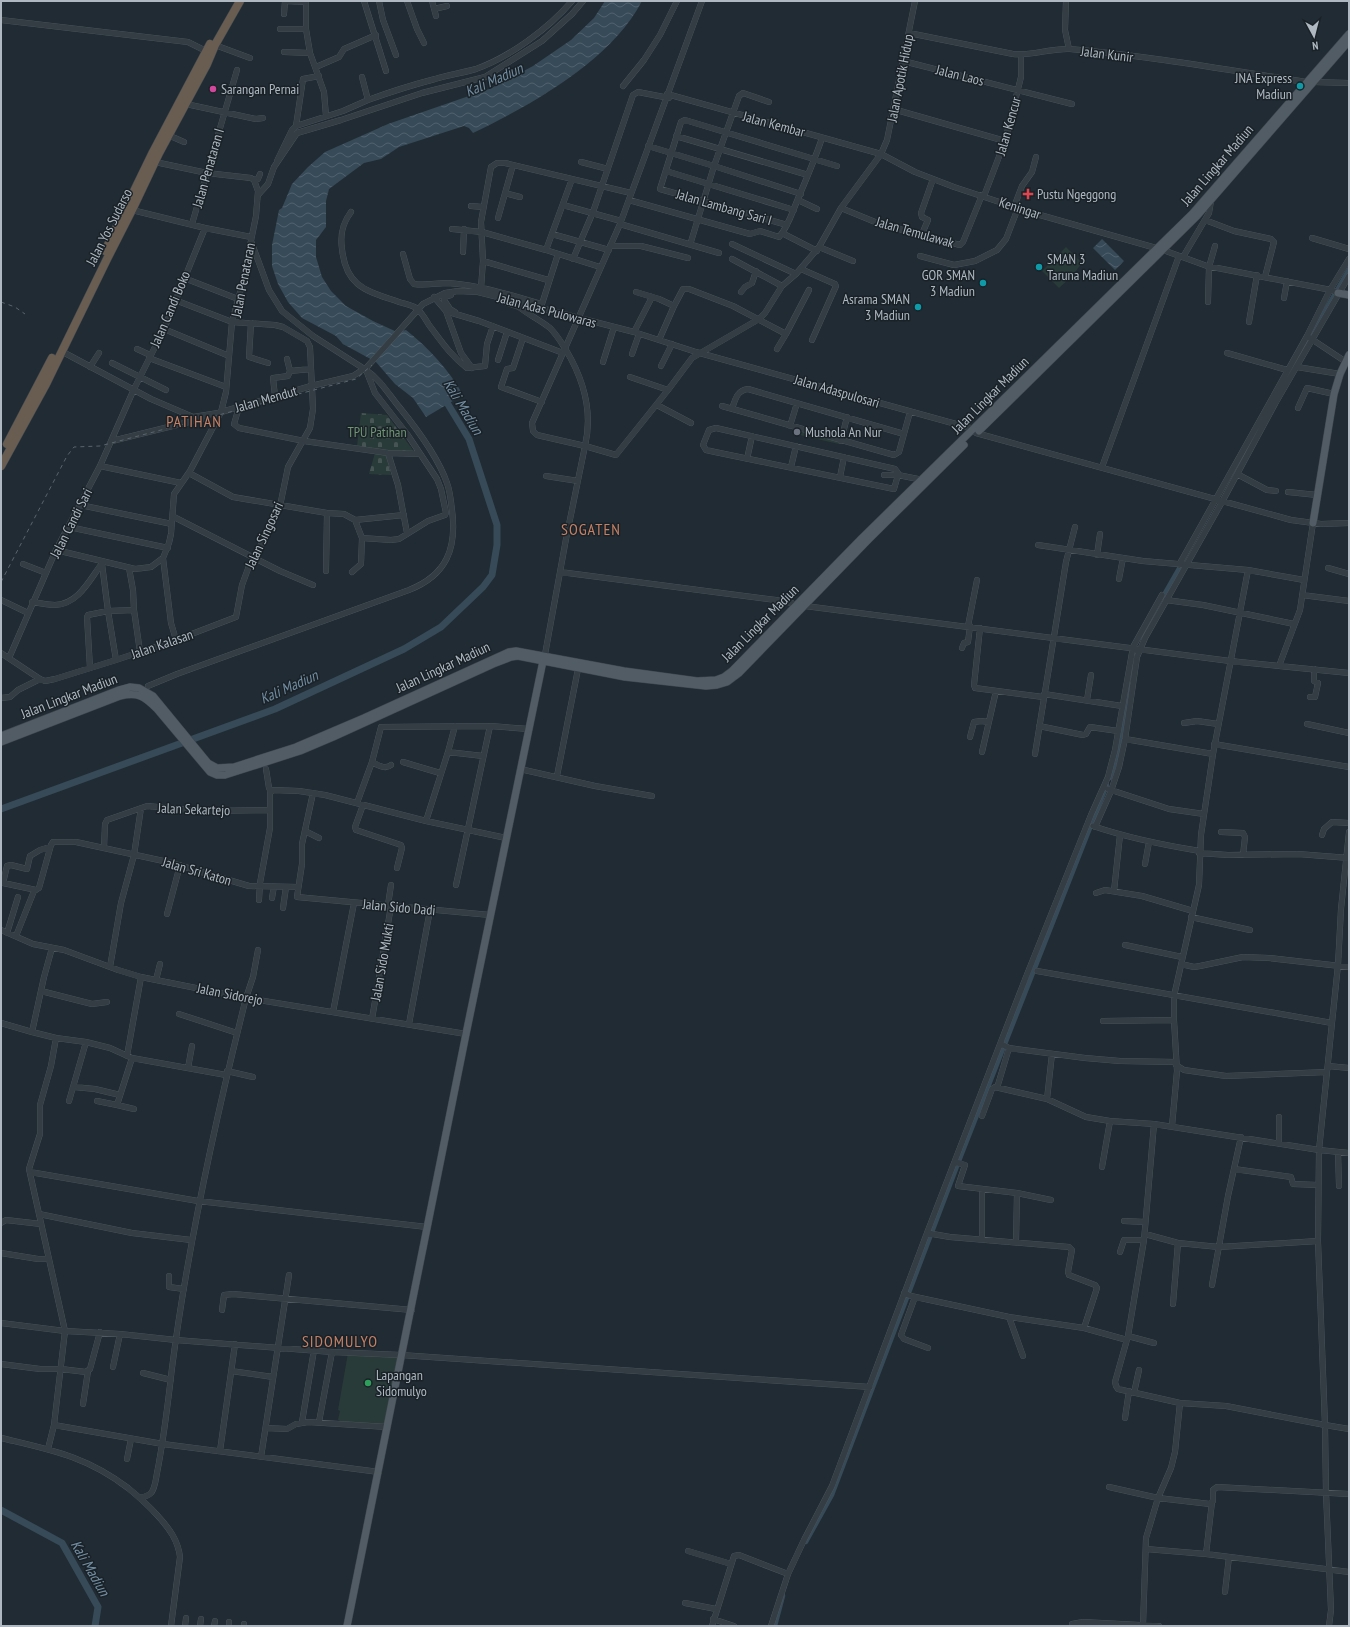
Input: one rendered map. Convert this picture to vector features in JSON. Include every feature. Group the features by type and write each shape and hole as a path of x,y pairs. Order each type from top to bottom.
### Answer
{"highway":[{"name":"Jalan Yos Sudarso","path":"1,455 104,258 132,210 168,135 186,104 204,62 206,51 235,1"},
{"name":"Jalan Yos Sudarso","path":"1,466 46,384 153,152 240,1"}],"main road":[{"name":"Jalan Lingkar Madiun","path":"358,724 375,719 504,659 518,656 544,658 624,672 697,681 716,680 724,677 732,671 1209,199 1310,82 1349,34"},
{"name":"Jalan Lingkar Madiun","path":"1310,82 1349,41"},
{"path":"1335,291 1349,295"},
{"path":"1313,523 1334,394 1340,374 1348,358"},
{"name":"Jalan Lingkar Madiun","path":"1,736 130,687 144,690 153,696 159,708 205,763 210,772 217,775 236,772 300,751 500,654 516,651 578,668 632,678 697,686 718,685 727,682 739,673 805,606 852,552 923,480 975,431"},
{"path":"347,1626 401,1355 412,1310 427,1226 490,915 544,658"},
{"name":"Jalan Lingkar Madiun","path":"1,742 130,694 142,697 159,708"}],"street":[{"path":"284,14 285,1 306,1 306,29 310,53 324,92 326,116"},
{"path":"364,1 376,35 386,71"},
{"path":"379,1 383,20 396,55"},
{"path":"407,1 417,29 424,43"},
{"path":"432,1 436,16"},
{"path":"148,686 184,671 418,586 444,566 449,556 453,539 454,524 448,484 419,433 382,384 365,370 313,336 282,311 269,290 251,239 261,193 268,184 281,150 292,130 296,126 343,111 400,88 476,69 493,62 541,30 572,1"},
{"path":"274,167 287,149 293,137 300,132 422,93 485,77 542,41 572,14 582,1"},
{"path":"623,86 644,60 660,35 677,1"},
{"path":"702,1 632,193 532,423 532,428 535,434 616,455 657,405 690,360 759,319"},
{"name":"Jalan Apotik Hidup","path":"759,319 765,313 782,286 801,269 818,249 841,208 880,155 887,140 915,1"},
{"path":"1066,1 1065,30 1069,49"},
{"path":"434,9 447,6"},
{"path":"1,20 188,42 206,51"},
{"path":"280,30 306,29"},
{"name":"Jalan Kunir","path":"908,33 1021,55 1056,49 1069,49 1310,82 1349,83"},
{"path":"316,67 340,57 344,49 376,35"},
{"path":"215,45 250,58"},
{"path":"284,52 310,53"},
{"name":"Jalan Kencur","path":"983,196 1005,141 1022,77 1021,55"},
{"name":"Jalan Laos","path":"902,61 1072,104"},
{"name":"Jalan Penataran I","path":"192,224 237,70"},
{"path":"296,126 304,79 319,76"},
{"path":"362,77 368,100"},
{"name":"Jalan Kembar","path":"608,169 634,93 638,92 667,96 880,155"},
{"path":"690,245 702,201 739,96 741,94 750,95 769,102"},
{"path":"186,104 256,120 263,118"},
{"path":"893,109 1005,141"},
{"path":"794,210 666,171 680,122 685,120 837,166"},
{"path":"168,135 184,142"},
{"path":"676,136 808,176"},
{"path":"629,200 750,234 759,231 777,237 782,233 794,210 822,139"},
{"path":"648,146 801,194"},
{"name":"Keningar","path":"880,155 933,179 1016,207 1160,249 1209,267 1335,291"},
{"path":"920,256 954,265 975,261 997,250 1006,239 1020,190 1032,172 1036,157"},
{"path":"155,162 206,173 251,178 254,180 261,193"},
{"path":"573,259 593,212 608,169 581,162"},
{"path":"481,288 483,261 483,207 491,167 497,163 513,165 632,193"},
{"path":"498,218 513,165"},
{"name":"Jalan Lambang Sari I","path":"666,171 660,189 787,225"},
{"path":"254,180 258,178 260,174"},
{"path":"546,250 572,179"},
{"path":"922,234 928,220 922,217 921,213 933,179"},
{"path":"505,193 520,197"},
{"name":"Jalan Temulawak","path":"841,208 880,224 960,245 963,242 983,196"},
{"path":"1102,467 1181,256 1210,210 1209,199"},
{"path":"798,200 817,208"},
{"path":"563,205 593,212 690,245 719,253"},
{"path":"471,206 483,207"},
{"name":"Jalan Penataran","path":"132,210 251,239 232,322 283,327 307,341 310,346 311,386"},
{"path":"351,212 342,226 341,241 344,264 354,281 366,290 417,309 446,349 468,368 484,366 487,344 492,326"},
{"path":"759,231 764,218"},
{"path":"1205,220 1234,231 1274,242 1265,277"},
{"name":"Jalan Candi Boko","path":"134,390 139,377 164,329 205,228"},
{"path":"452,229 482,232 600,267"},
{"path":"463,252 464,229"},
{"path":"782,233 818,249 853,261"},
{"path":"552,234 579,243 609,248 641,246 688,258"},
{"path":"1312,238 1349,249"},
{"path":"732,244 796,274"},
{"path":"1208,302 1209,267 1215,246"},
{"path":"403,254 410,279 414,284 448,283 481,288 541,306 548,280 558,254"},
{"path":"732,259 782,286"},
{"path":"1219,500 1237,474 1296,367 1335,291 1349,259"},
{"path":"483,261 548,280"},
{"path":"801,269 835,284 836,286 812,340"},
{"path":"741,292 745,287 752,283 756,271"},
{"path":"1249,322 1257,275"},
{"path":"771,1626 788,1574 827,1496 870,1387 909,1295 956,1163 1005,1046 1091,825 1107,789 1119,767 1125,739 1137,648 1166,600 1183,565 1288,370 1310,338 1335,291 1349,276"},
{"path":"184,278 238,299"},
{"path":"1284,298 1287,281"},
{"path":"659,340 681,291 689,289 733,306 786,334"},
{"path":"777,349 809,290"},
{"name":"Jalan Adas Pulowaras","path":"392,339 417,309 434,297 445,292 467,291 480,292 520,305 541,306 579,316 700,353"},
{"path":"636,292 674,306"},
{"path":"460,315 446,304 444,297 457,294 479,295 520,305 550,328 562,341 564,351 578,370 586,397 589,422 544,658"},
{"path":"434,297 446,311 462,352 472,368"},
{"path":"632,354 637,333 652,297"},
{"path":"56,550 102,563 140,569 151,566 163,558 168,548 172,524 173,496 189,473 220,412 226,387 232,322 175,300"},
{"path":"446,311 564,351"},
{"path":"251,324 249,357 268,364"},
{"path":"603,362 614,327"},
{"path":"164,329 229,356"},
{"path":"498,360 507,332"},
{"path":"523,338 513,368 507,369 501,388 542,402"},
{"path":"1310,338 1348,358"},
{"name":"Jalan Mendut","path":"112,441 311,386 353,376 365,370 392,339"},
{"path":"661,366 672,344"},
{"path":"137,349 149,357 226,387"},
{"path":"61,352 192,419"},
{"path":"90,368 98,352"},
{"name":"Jalan Adaspulosari","path":"700,353 1291,520 1313,523 1349,524"},
{"path":"1227,353 1288,370"},
{"path":"275,396 273,378 288,376 290,371 287,358"},
{"path":"112,363 166,390"},
{"path":"1296,367 1340,374"},
{"path":"290,371 311,369"},
{"path":"362,538 391,540 399,538 437,517 446,514 441,489 437,479 375,393 365,370"},
{"path":"630,378 668,390"},
{"name":"Jalan Singosari","path":"236,617 245,576 253,556 271,527 280,506 288,468 310,428 312,415 311,386"},
{"path":"1298,408 1307,388 1334,394"},
{"path":"732,409 738,394 745,389 904,434"},
{"name":"Jalan Candi Sari","path":"9,658 32,602 56,550 100,466 134,390"},
{"path":"790,426 797,403"},
{"path":"657,405 691,423"},
{"path":"239,406 234,424 236,428 304,441 388,453 420,454"},
{"path":"722,406 894,455 899,452 910,412"},
{"path":"841,441 846,417"},
{"path":"714,428 752,436 895,469 898,475 895,488 706,450 703,445 709,430 714,428"},
{"path":"747,459 752,436"},
{"path":"791,467 796,446"},
{"path":"388,453 398,485 407,533"},
{"path":"840,477 844,457"},
{"path":"100,466 108,469 181,483"},
{"path":"881,486 886,467"},
{"path":"189,473 230,496 280,506 344,514 355,520 404,515"},
{"path":"1237,474 1267,490 1276,491"},
{"path":"884,475 898,475 923,480"},
{"path":"546,476 578,481"},
{"path":"1288,492 1317,495"},
{"path":"80,505 172,524"},
{"path":"326,571 327,513"},
{"path":"172,516 280,571 312,585"},
{"path":"352,572 361,564 362,538 355,520"},
{"path":"1279,666 1300,610 1313,523"},
{"path":"69,527 168,548"},
{"path":"1035,754 1043,695 1066,562 1075,527"},
{"path":"1097,555 1100,534"},
{"path":"1038,545 1097,555 1183,565 1248,570 1304,580"},
{"path":"163,558 171,623 176,640"},
{"path":"1119,579 1123,558"},
{"path":"32,602 55,605 73,599 84,589 102,563"},
{"path":"102,563 116,660"},
{"path":"23,564 46,573"},
{"path":"129,568 140,652"},
{"path":"1328,568 1349,574"},
{"path":"1172,1126 1176,1066 1174,996 1199,885 1200,852 1204,814 1214,744 1248,570"},
{"path":"560,572 776,600 792,603 796,607"},
{"path":"962,648 964,644 968,642 969,626 977,580"},
{"path":"1091,825 1107,789 1122,706 1137,648 1162,594"},
{"path":"1302,595 1349,601"},
{"path":"1,600 28,613"},
{"path":"1166,600 1203,605 1294,624"},
{"path":"805,606 969,626 1230,661 1349,672"},
{"path":"90,668 87,615 108,611 134,610"},
{"name":"Jalan Kalasan","path":"40,679 45,681 55,679 116,660 176,640 236,617"},
{"path":"980,628 974,687 976,689 1087,700 1122,706"},
{"path":"1,653 40,679 18,690 10,697 1,698"},
{"path":"556,776 578,668"},
{"path":"1310,697 1315,697 1318,683 1314,681 1314,669"},
{"path":"1087,700 1091,675"},
{"path":"982,752 996,691"},
{"path":"375,719 381,727"},
{"path":"1184,723 1197,721 1218,724"},
{"path":"970,737 974,722 989,722"},
{"path":"1307,724 1349,733"},
{"path":"426,821 455,726"},
{"path":"381,727 490,726 529,729"},
{"path":"456,885 490,726"},
{"path":"1039,726 1083,735 1086,734 1090,727 1118,731"},
{"path":"381,727 355,826 356,830 401,845 402,848 397,868"},
{"path":"1125,739 1213,754"},
{"path":"1214,744 1349,767"},
{"path":"448,752 483,756"},
{"path":"372,762 384,768 388,768 391,765"},
{"path":"403,762 440,773"},
{"path":"259,900 260,885 270,828 269,800 271,792 266,769"},
{"path":"520,769 596,786 652,796"},
{"path":"1107,789 1169,808 1204,814"},
{"path":"271,792 281,790 313,793 426,821 506,838"},
{"path":"298,887 302,864 302,844 313,793"},
{"name":"Jalan Sekartejo","path":"110,967 121,903 134,855 141,808 147,806 202,811 270,810"},
{"path":"104,848 105,824 107,820 141,808"},
{"path":"1322,835 1324,829 1332,822 1349,823"},
{"path":"1091,825 1120,835 1200,852 1242,855 1298,854 1347,858"},
{"path":"305,831 320,838"},
{"path":"1221,832 1243,833 1245,837 1242,855"},
{"path":"1329,1626 1331,1610 1331,1569 1326,1493 1318,1242 1318,1185 1319,1150 1338,965 1341,909 1349,832"},
{"path":"1114,891 1120,835"},
{"name":"Jalan Sri Katon","path":"50,848 52,843 56,842 76,842 180,865 245,885 298,887"},
{"path":"1146,864 1149,842"},
{"path":"16,936 36,890 39,888 50,848 40,850 30,856 27,869 11,865 7,866 2,883 36,890"},
{"path":"167,914 180,865"},
{"name":"Jalan Sido Mukti","path":"372,1019 390,905 391,885"},
{"path":"272,898 274,886"},
{"path":"283,908 286,887"},
{"name":"Jalan Sido Dadi","path":"298,887 296,896 308,898 490,915"},
{"path":"1096,893 1105,890 1114,891 1152,898 1193,910"},
{"path":"7,933 18,897"},
{"path":"332,1012 354,903"},
{"path":"409,1024 430,910"},
{"path":"1191,917 1250,930"},
{"name":"Jalan Sidorejo","path":"1,930 33,944 64,950 141,977 246,998 466,1034"},
{"path":"1125,945 1182,957"},
{"path":"32,1032 52,948"},
{"path":"140,1498 147,1496 152,1492 163,1444 176,1340 198,1201 227,1073 246,998 253,977 258,950"},
{"path":"1180,964 1194,967 1244,957 1270,958 1349,967"},
{"path":"156,980 160,964"},
{"path":"1037,971 1332,1023"},
{"path":"116,1105 130,1057 141,977"},
{"path":"41,990 92,1004 107,1002"},
{"path":"179,1014 237,1033"},
{"path":"1103,1021 1174,1020"},
{"path":"1,1024 56,1038 86,1042 110,1048 130,1057 188,1068 253,1077"},
{"path":"48,1449 54,1425 65,1331 48,1259 30,1172 30,1163 40,1134 40,1105 51,1066 56,1038"},
{"path":"70,1101 86,1042"},
{"path":"188,1068 192,1046"},
{"path":"1005,1046 1052,1054 1176,1066 1184,1070 1226,1076 1349,1068"},
{"path":"997,1088 1005,1046"},
{"path":"1047,1099 1052,1054"},
{"path":"74,1087 95,1089 120,1095"},
{"path":"982,1116 992,1090 997,1088 1047,1099 1086,1117 1110,1121 1172,1126 1279,1144 1349,1153"},
{"path":"97,1101 134,1109"},
{"path":"1279,1117 1279,1144"},
{"path":"1102,1168 1110,1121"},
{"path":"1154,1124 1145,1234 1127,1338 1115,1382 1117,1388 1180,1403 1226,1406 1349,1429"},
{"path":"1212,1285 1241,1137"},
{"path":"1338,1152 1338,1186"},
{"path":"956,1163 965,1165 958,1185 1017,1193 1051,1200"},
{"path":"1234,1169 1291,1177 1293,1184 1318,1185"},
{"path":"30,1172 198,1201 427,1226"},
{"path":"982,1188 982,1239"},
{"path":"1016,1242 1017,1193"},
{"path":"39,1214 132,1234 191,1240"},
{"path":"1,1223 6,1220 41,1224"},
{"path":"1124,1221 1145,1222"},
{"path":"931,1234 1071,1248 1072,1250 1068,1272 1069,1275 1095,1285 1097,1288 1084,1328"},
{"path":"1145,1234 1178,1243 1219,1247 1318,1242"},
{"path":"1120,1252 1124,1240 1144,1240"},
{"path":"1173,1304 1178,1243"},
{"path":"1,1253 38,1259 48,1259"},
{"path":"261,1457 289,1275"},
{"path":"169,1276 169,1288 184,1289"},
{"path":"222,1310 225,1294 286,1298 412,1310"},
{"path":"909,1295 1009,1317 1084,1328 1154,1343"},
{"path":"909,1295 901,1335 904,1339 928,1348"},
{"path":"1009,1317 1023,1356"},
{"path":"1,1323 65,1331 100,1332 176,1340 332,1352 401,1355 870,1387"},
{"path":"84,1404 88,1371 100,1332"},
{"path":"113,1367 120,1334"},
{"path":"220,1451 235,1344"},
{"path":"302,1422 314,1350"},
{"path":"319,1422 332,1352"},
{"path":"1,1364 40,1369 88,1371"},
{"path":"1125,1418 1140,1370"},
{"path":"231,1371 273,1377"},
{"path":"143,1373 171,1380"},
{"path":"1143,1625 1148,1532 1158,1498 1171,1468 1175,1452 1180,1403"},
{"path":"266,1428 287,1429 302,1422 387,1428"},
{"path":"54,1425 163,1444 378,1472"},
{"path":"1,1438 48,1449 82,1460 109,1474 151,1507 169,1528 179,1547 180,1557 171,1626"},
{"path":"127,1459 131,1439"},
{"path":"1109,1487 1158,1498 1210,1504 1212,1502"},
{"path":"1206,1554 1213,1490 1217,1487 1349,1494"},
{"path":"1146,1549 1206,1554 1349,1572"},
{"path":"688,1551 730,1564"},
{"path":"712,1626 730,1564 734,1556 739,1555 788,1574"},
{"path":"1225,1592 1229,1557"},
{"path":"685,1603 716,1609"},
{"path":"185,1626 186,1618"},
{"path":"200,1626 201,1619"},
{"path":"714,1619 734,1626"},
{"path":"1072,1624 1083,1622 1159,1626"}],"green space":[{"path":"1066,247 1082,263 1072,276 1059,288 1042,271"},
{"name":"TPU Patihan","path":"361,413 387,415 415,453 395,453 357,447"},
{"path":"801,430 840,441 839,444 800,435"},
{"name":"TPU Patihan","path":"375,453 386,455 391,475 369,474"},
{"name":"Lapangan Sidomulyo","path":"348,1353 398,1356 384,1426 339,1423 340,1421 338,1420 340,1411 338,1410"}],"water":[{"path":"605,1 642,1 628,23 611,43 568,79 520,109 473,133 469,128 464,126 399,147 381,159 364,163 329,189 326,201 326,227 316,240 316,257 322,277 331,291 346,306 373,321 397,332 406,330 423,344 438,360 463,395 426,417 413,398 395,384 376,362 343,344 336,336 302,318 288,302 278,284 272,266 272,245 279,210 282,208 292,184 325,152 388,124 492,88 533,66 571,40 594,18"},
{"path":"1102,239 1124,261 1115,270 1093,248"}],"waterway":[{"path":"1300,354 1349,269"},
{"name":"Kali Madiun","path":"1,809 275,709 404,649 441,627 483,587 492,575 497,545 497,525 469,439 443,396"},
{"path":"1162,598 1182,563"},
{"path":"1110,778 1120,744 1129,684"},
{"path":"806,1542 832,1495 961,1156 1107,785"},
{"name":"Kali Madiun","path":"1,1510 62,1543 98,1607 95,1626"},
{"path":"775,1626 783,1596"}],"railway":[{"path":"1,302 15,307 25,314"},
{"path":"1,582 67,456 74,447 100,446 356,379 372,365"}],"place":[{"name":"JNA Express Madiun","path":"1300,86"},
{"name":"Sarangan Pernai","path":"213,89"},
{"name":"Pustu Ngeggong","path":"1028,194"},
{"name":"SMAN 3 Taruna Madiun","path":"1039,267"},
{"name":"GOR SMAN 3 Madiun","path":"983,283"},
{"name":"Asrama SMAN 3 Madiun","path":"918,307"},
{"name":"Mushola An Nur","path":"797,432"},
{"name":"Lapangan Sidomulyo","path":"368,1383"}],"district":[{"name":"PATIHAN","path":"194,421"},
{"name":"SOGATEN","path":"591,529"},
{"name":"SIDOMULYO","path":"340,1341"}]}
